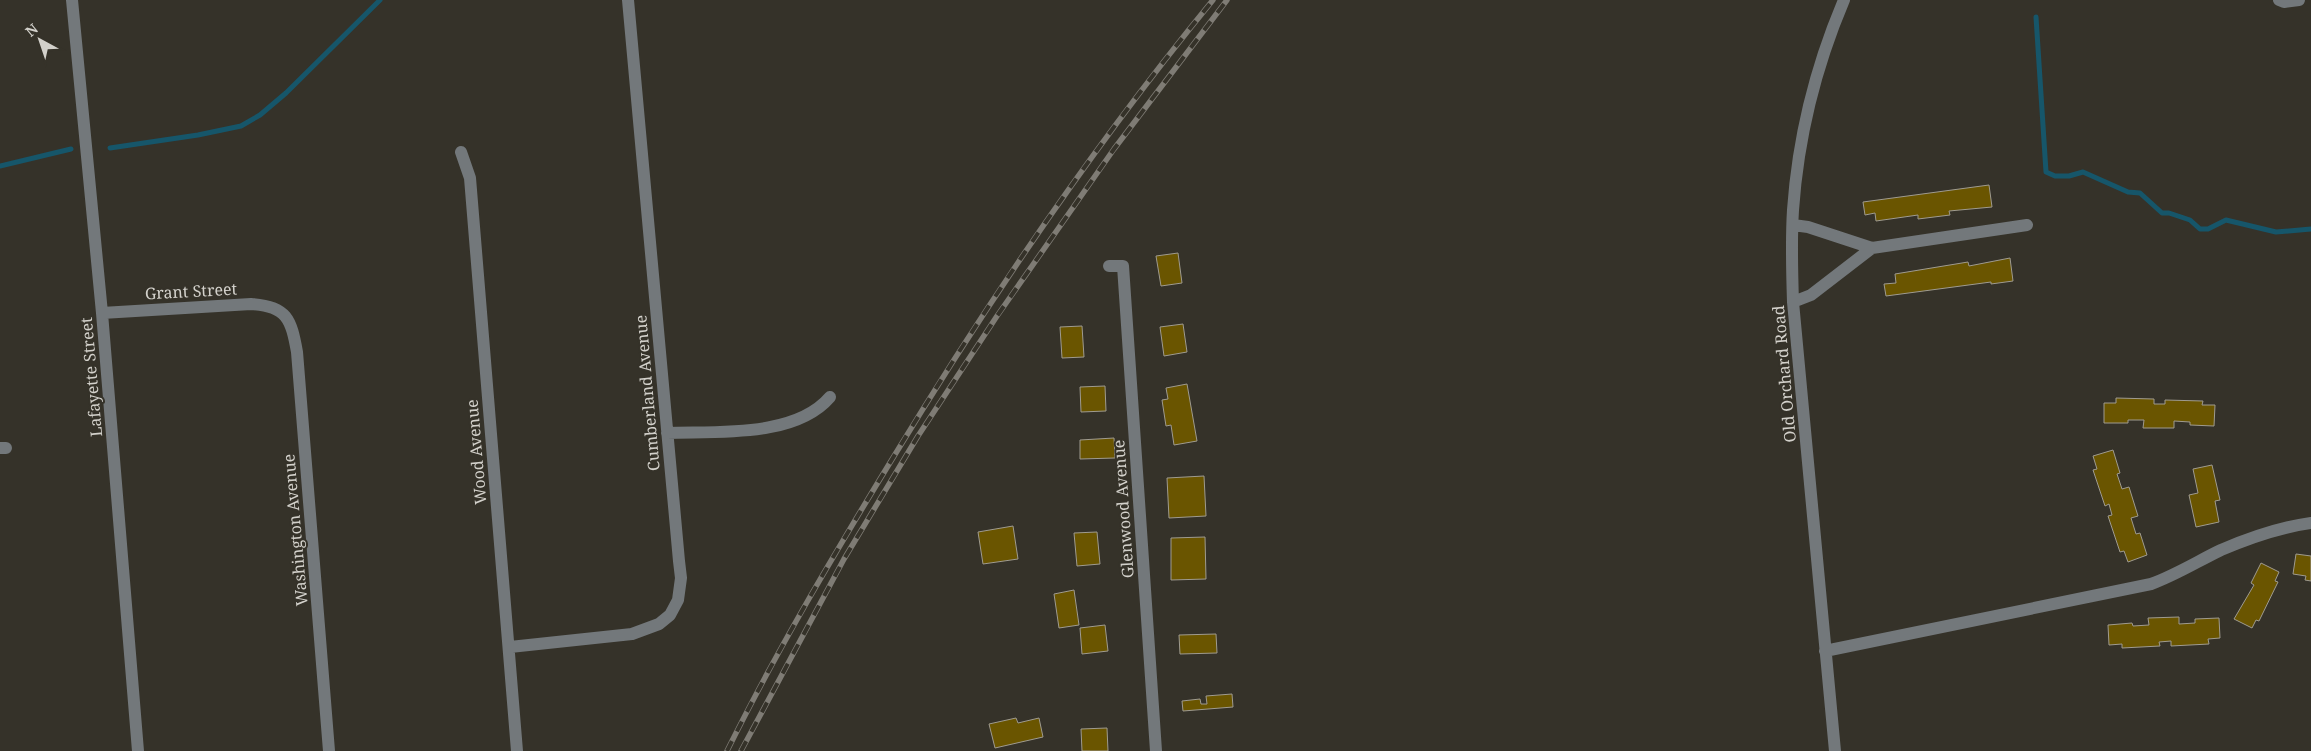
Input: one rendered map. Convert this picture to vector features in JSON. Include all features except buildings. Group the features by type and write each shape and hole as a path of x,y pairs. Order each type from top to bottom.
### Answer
{"street":[{"name":"Lafayette Street","path":"72,0 102,313 138,751"},
{"name":"Cumberland Avenue","path":"510,647 641,632 659,624 674,609 681,578 628,0"},
{"name":"Old Orchard Road","path":"1835,751 1793,302 1793,226 1799,164 1809,107 1820,65 1844,0"},
{"path":"2279,0 2284,2 2299,0"},
{"name":"Wood Avenue","path":"461,152 470,178 510,647 517,751"},
{"path":"1793,226 1808,227 1872,248 2027,225"},
{"path":"1793,302 1811,295 1872,248"},
{"name":"Glenwood Avenue","path":"1109,266 1123,266 1156,751"},
{"name":"Grant Street","path":"102,313 237,304 261,305 280,310"},
{"name":"Washington Avenue","path":"280,310 290,320 297,352 329,751"},
{"path":"667,433 768,428 804,417 823,405 830,397"},
{"path":"1825,651 2132,589 2170,577 2221,550 2284,529 2311,523"}],"waterway":[{"path":"110,148 198,135 241,126 260,115 286,93 380,0"},
{"path":"2036,17 2046,172 2055,176 2069,176 2083,172 2128,192 2140,193 2162,213 2169,213 2190,220 2200,229 2208,229 2226,220 2276,232 2311,229"},
{"path":"0,166 71,149"}],"railway":[{"path":"727,751 765,677 827,568 928,401 1004,283 1084,167 1213,0"},
{"path":"741,751 844,559 918,436 997,316 1114,149 1227,0"}]}
